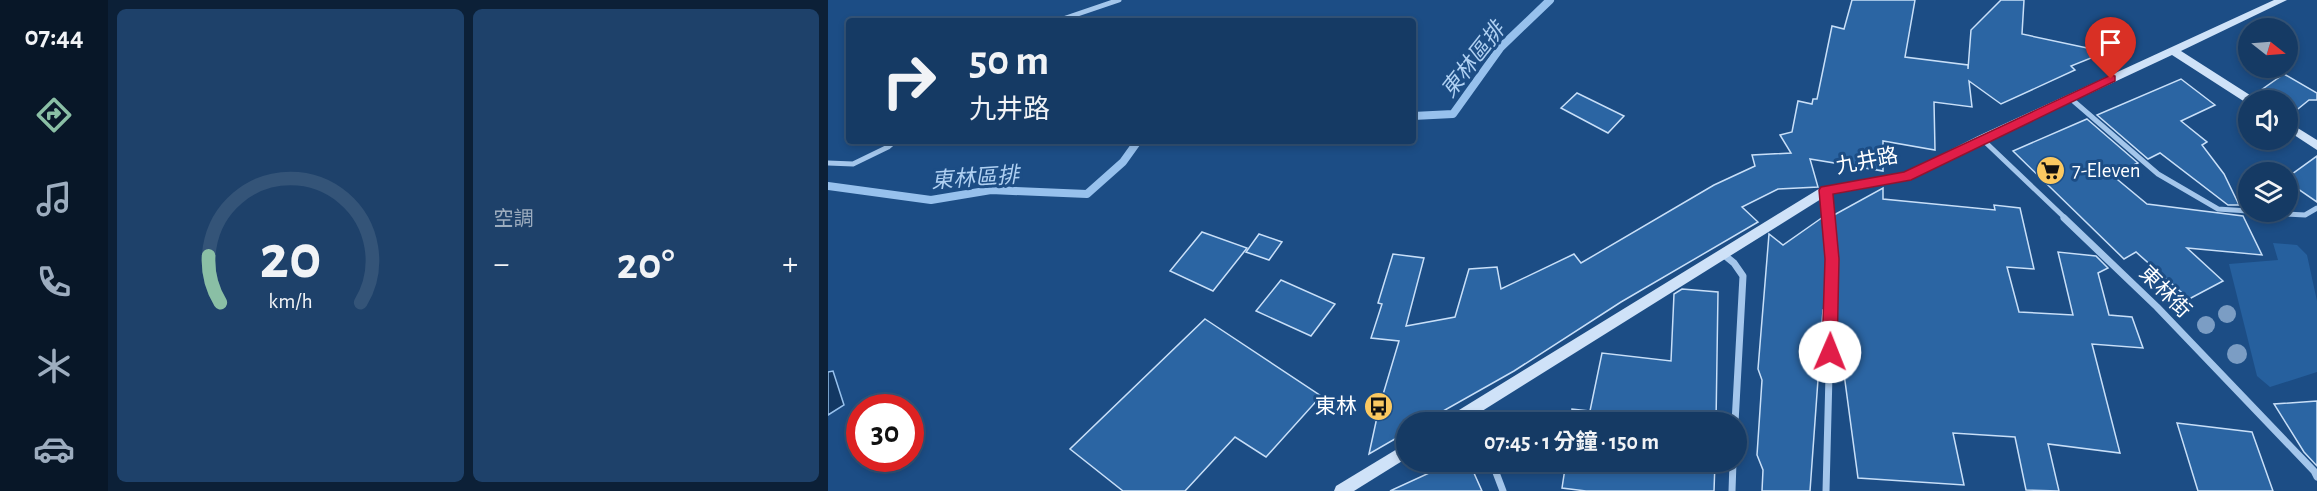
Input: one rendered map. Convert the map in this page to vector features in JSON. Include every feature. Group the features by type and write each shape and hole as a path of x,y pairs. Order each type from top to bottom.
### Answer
{"main road":[{"name":"九井路","path":"1469,412 1826,190 1907,177 1982,139 2282,0"},
{"path":"2172,50 2238,93"},
{"path":"2298,133 2317,146"},
{"path":"1341,491 1396,457"}],"street":[{"path":"1066,18 1119,0"},
{"path":"2070,98 2158,174 2218,209 2238,210"},
{"name":"東林街","path":"1982,139 2157,307 2314,471 2317,477"},
{"path":"828,163 853,164 892,144"},
{"path":"1826,190 1832,259 1826,491"},
{"path":"2298,214 2306,214 2317,208"},
{"path":"1723,254 1734,263 1743,276 1736,412"},
{"path":"1496,472 1503,491"},
{"path":"1732,491 1733,472"}],"shaded area":[{"path":"2273,243 2297,245 2307,255 2317,301 2317,372 2270,387 2257,376 2229,264 2278,260"},
{"path":"833,371 844,405 828,415 828,372"}],"building":[{"path":"1852,0 1915,0 1905,57 1968,65 1968,69 1971,30 2001,0 2024,0 2022,34 2106,52 2071,66 2075,70 2001,104 1969,81 1972,107 1934,102 1935,150 1883,141 1883,171 1810,159 1818,187 1778,189 1742,207 1758,222 1621,302 1514,371 1441,412 1396,412 1396,438 1369,454 1379,408 1399,341 1371,338 1382,304 1378,303 1393,254 1424,258 1406,326 1455,317 1469,269 1497,267 1501,289 1574,254 1581,263 1714,185 1755,166 1752,155 1791,153 1780,135 1792,132 1798,101 1812,104 1813,99 1817,99 1832,26 1844,29"},
{"path":"2278,78 2291,78 2317,93 2317,100 2309,100 2298,109 2298,90 2261,90"},
{"path":"2181,79 2215,105 2181,121 2207,142 2202,145 2224,174 2238,205 2228,205 2160,153 2148,159 2097,115"},
{"path":"1577,93 1624,116 1608,133 1561,108"},
{"path":"2087,119 2138,163 2112,175 2147,204 2238,215 2238,222 2246,222 2262,255 2187,248 2223,281 2189,299 2136,252 2124,259 2013,151"},
{"path":"2317,156 2317,202 2298,189 2298,170"},
{"path":"1883,188 1883,199 1995,210 1994,205 2020,208 2034,269 2007,267 2019,312 2073,315 2058,252 2096,256 2108,268 2098,273 2109,315 2132,317 2143,348 2092,344 2120,453 2048,444 2059,491 2026,490 2015,437 1953,433 1964,485 1858,478 1836,314 1838,259 1834,215"},
{"path":"1823,217 1826,259 1825,310 1823,310 1810,491 1762,491 1763,470 1757,455 1762,380 1758,369 1769,234 1783,245"},
{"path":"1202,232 1247,248 1213,291 1170,271"},
{"path":"1259,234 1282,242 1269,260 1246,252"},
{"path":"1281,280 1335,304 1311,336 1256,311"},
{"path":"1682,289 1718,292 1716,412 1572,412 1572,409 1590,411 1602,353 1671,361 1674,294"},
{"path":"1205,319 1321,396 1266,457 1235,437 1185,491 1123,491 1070,449"},
{"path":"2317,401 2317,466 2304,452 2274,404"},
{"path":"2177,423 2252,432 2273,491 2198,491"},
{"path":"1431,472 1473,472 1482,491 1390,491"},
{"path":"1564,472 1715,472 1714,491 1586,491 1562,488"}],"waterway":[{"name":"東林區排","path":"1416,116 1453,114 1501,47 1550,0"},
{"name":"東林區排","path":"828,186 931,200 991,190 1087,194 1123,162 1136,144"}],"place":[{"name":"7-Eleven","path":"2051,170"},
{"name":"東林","path":"1378,406"}],"route":[{"path":"1830,352 1832,259 1826,190 1907,177 2111,79"}]}
